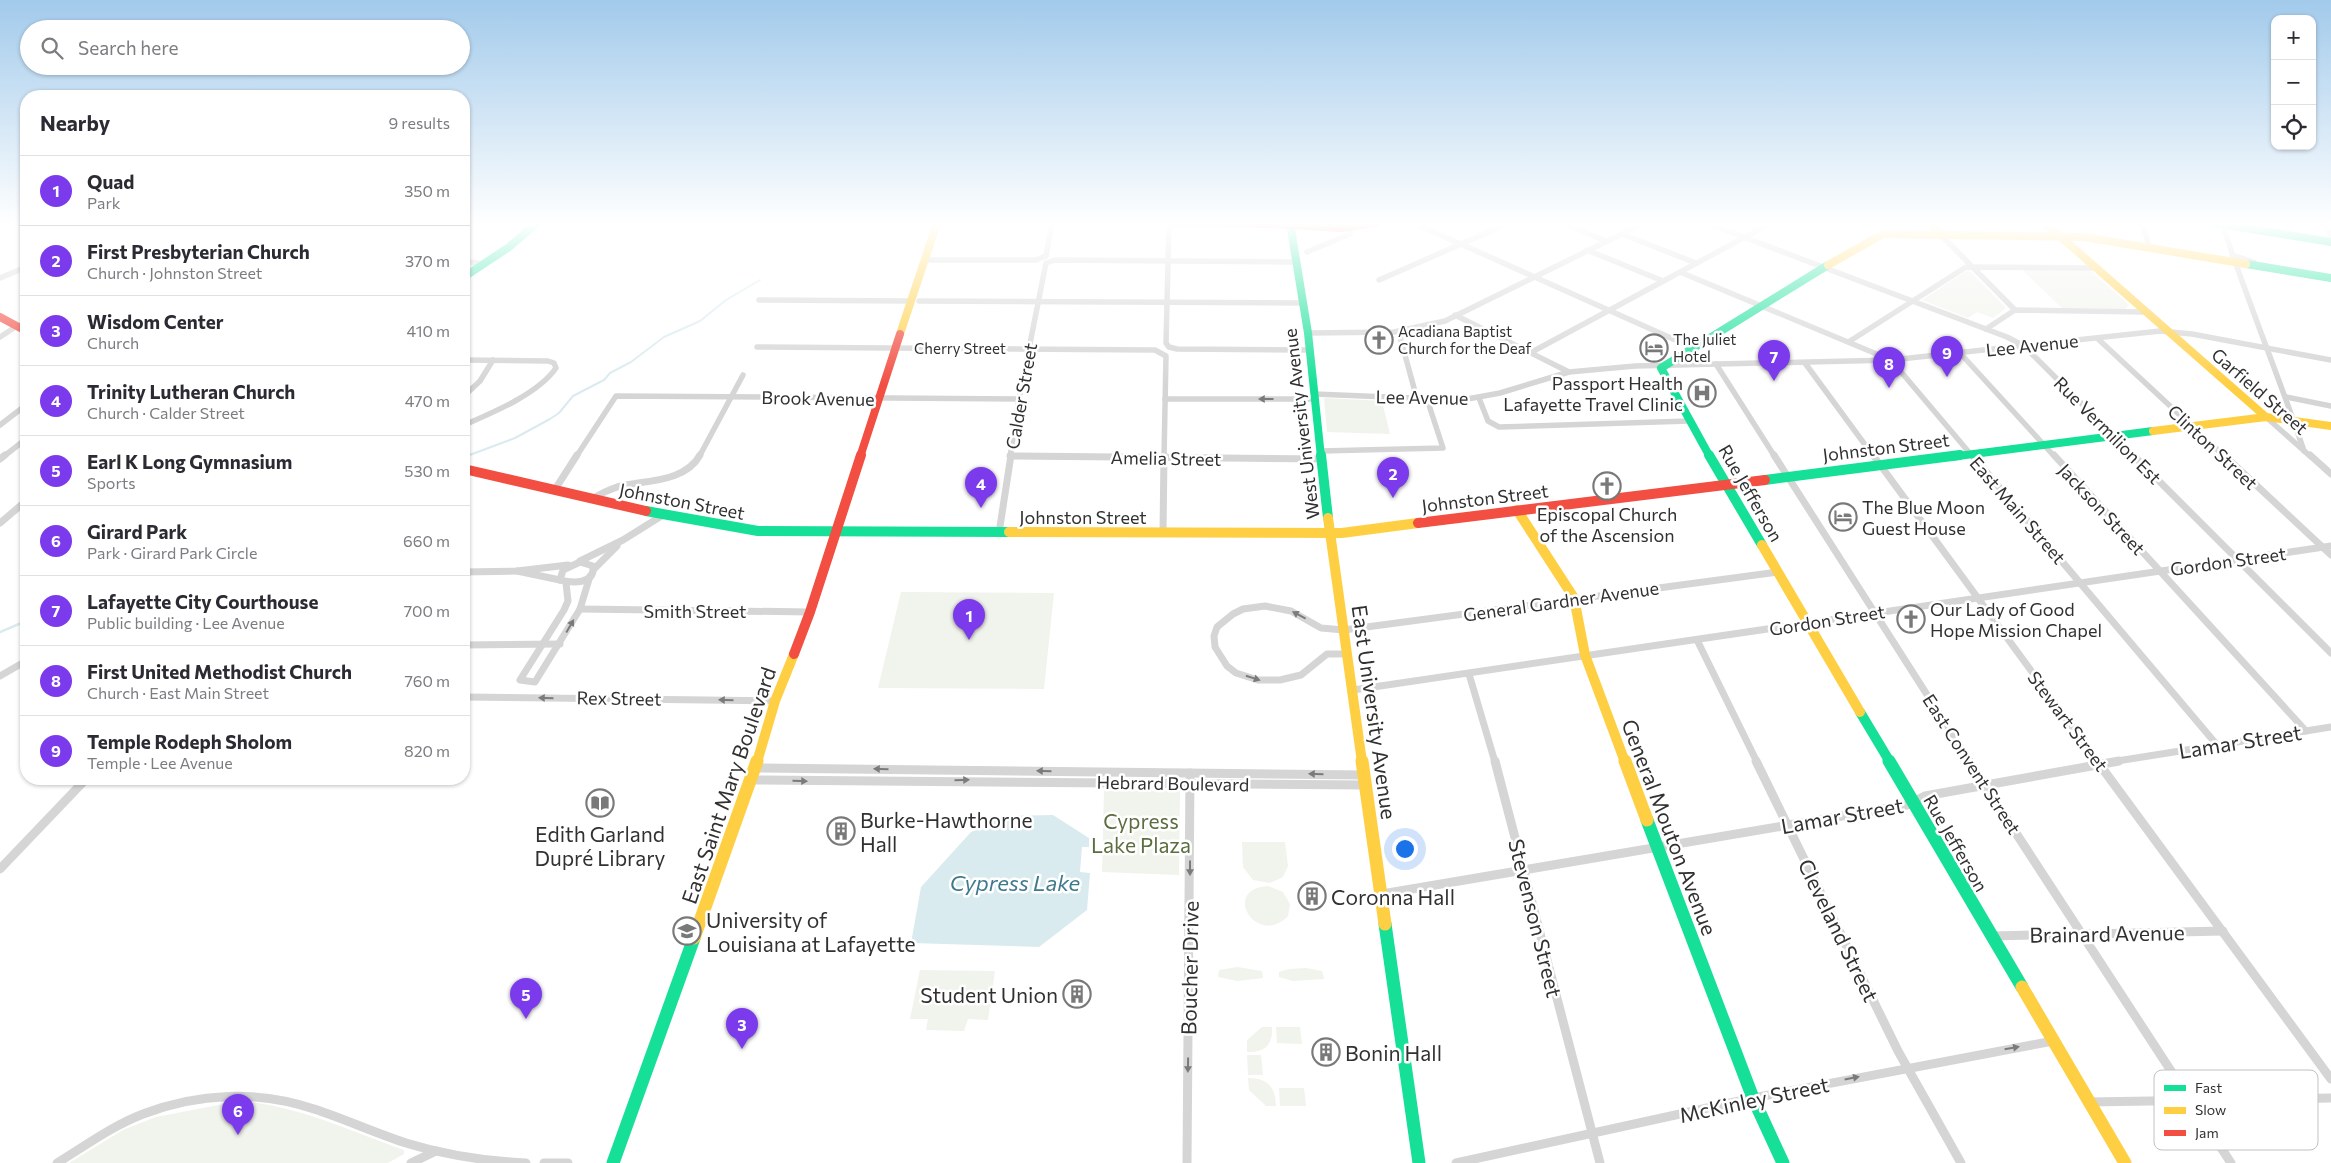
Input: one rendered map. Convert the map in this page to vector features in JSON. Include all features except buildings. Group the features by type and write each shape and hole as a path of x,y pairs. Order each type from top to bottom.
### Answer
{"street":[{"name":"East Saint Mary Boulevard","path":"613,1163 751,780 774,701 810,612 878,398 915,302 921,277"},
{"name":"Calder Street","path":"999,533 1019,400 1042,277"},
{"path":"1168,277 1166,343 1172,348 1309,350"},
{"name":"West University Avenue","path":"1299,277 1308,333 1330,533"},
{"path":"1379,280 1385,277"},
{"path":"1308,333 1399,333 1425,328 1529,277"},
{"path":"1535,277 1691,347"},
{"path":"1653,277 1662,281"},
{"path":"1530,353 1669,277"},
{"name":"East Main Street","path":"1693,277 1892,360 2217,745"},
{"path":"1663,365 1809,277"},
{"name":"Rue Vermilion Est","path":"1849,277 1986,329 2024,346 2331,653"},
{"path":"1850,341 1949,277"},
{"path":"1982,277 2015,310"},
{"name":"Garfield Street","path":"2107,277 2331,474"},
{"path":"2240,277 2286,397 2304,451"},
{"path":"758,300 1303,303"},
{"path":"1986,329 2015,310 2146,312"},
{"path":"1455,315 1569,372"},
{"path":"0,317 19,327"},
{"path":"0,332 19,327"},
{"path":"0,337 19,327"},
{"name":"Lee Avenue","path":"1165,398 1314,396 1417,399 1479,398 1569,372 1614,367 1892,360 2168,331 2331,360"},
{"path":"1399,333 1417,399"},
{"name":"Clinton Street","path":"2097,338 2191,426 2327,547 2331,555"},
{"name":"Cherry Street","path":"757,347 1155,350 1162,352 1166,356 1165,398"},
{"name":"Jackson Street","path":"1960,353 2306,731"},
{"path":"470,360 548,361 554,364 556,368 549,377 502,408 470,422"},
{"path":"470,390 480,380 492,360"},
{"name":"Stewart Street","path":"1805,362 2331,1079"},
{"name":"East Convent Street","path":"1716,364 1985,786 2171,1070"},
{"name":"Rue Jefferson","path":"1663,365 1662,371 1689,421 2125,1163"},
{"path":"592,500 610,488 673,475 691,466 698,459 742,375"},
{"name":"Brook Avenue","path":"554,491 616,396 1019,400"},
{"path":"2286,397 2331,406"},
{"path":"1163,533 1165,398"},
{"path":"1479,398 1490,423 1499,427 1689,421"},
{"name":"Amelia Street","path":"1010,456 1164,458 1322,455 1443,448 1427,399"},
{"path":"0,424 20,409"},
{"name":"Johnston Street","path":"470,470 592,500 663,515 758,531 836,533 1330,533 2266,417 2294,419 2331,426"},
{"path":"0,459 20,444"},
{"path":"0,523 20,507"},
{"name":"General Mouton Avenue","path":"1517,510 1574,598 1585,655 1753,1098 1782,1163"},
{"path":"470,572 518,570 572,564 590,564 592,573 580,609 535,682 520,680 544,644 568,601 560,574 572,564 623,540 663,515"},
{"name":"East University Avenue","path":"1330,533 1419,1163"},
{"path":"518,570 576,583 592,573 623,540"},
{"name":"Gordon Street","path":"1353,690 1976,597 2327,547"},
{"name":"General Gardner Avenue","path":"1347,654 1327,654 1303,674 1280,681 1264,681 1249,678 1231,668 1220,659 1214,642 1220,623 1239,610 1252,606 1278,607 1304,617 1322,629 1344,630 1778,572"},
{"name":"Smith Street","path":"580,609 810,612"},
{"name":"Cleveland Street","path":"1697,640 1908,1067 1961,1163"},
{"path":"470,645 560,644"},
{"path":"0,676 20,664"},
{"name":"Stevenson Street","path":"1469,674 1474,685 1525,871 1591,1135 1600,1163"},
{"name":"Rex Street","path":"470,696 774,701"},
{"name":"Lamar Street","path":"1382,894 1907,805 1925,796 2100,764 2331,727"},
{"name":"Hebrard Boulevard","path":"755,768 1292,774 1366,780"},
{"path":"824,781 828,769"},
{"path":"980,780 982,770"},
{"name":"Boucher Drive","path":"1187,1163 1190,773"},
{"path":"1292,774 1293,785"},
{"name":"Hebrard Boulevard","path":"751,780 980,780 1293,785 1366,780"},
{"path":"0,869 80,785"},
{"name":"Brainard Avenue","path":"1992,936 2223,930"},
{"name":"McKinley Street","path":"1456,1163 1591,1135 1753,1098 1908,1067 2053,1041"},
{"path":"57,1163 103,1134 142,1115 183,1104 231,1096 253,1096 287,1101 436,1151 493,1162 526,1163"},
{"path":"2318,1098 2331,1098"},
{"path":"2089,1102 2154,1101"},
{"name":"East Convent Street","path":"2223,1150 2231,1163"},
{"path":"411,1163 436,1151"},
{"path":"544,1163 568,1163"}],"green space":[{"path":"1956,277 1976,277 2006,308 1993,318 1977,312 1968,318 1922,300"},
{"path":"2030,277 2098,277 2129,305 2125,309 2062,308"},
{"path":"1324,399 1382,401 1390,434 1327,432"},
{"path":"901,592 1054,593 1044,689 878,688"},
{"name":"Cypress Lake Plaza","path":"1104,791 1180,791 1179,875 1102,872"},
{"path":"1242,842 1285,842 1288,866 1283,877 1270,883 1253,880 1243,867"},
{"path":"1268,886 1283,892 1290,904 1288,916 1276,924 1265,925 1255,921 1248,914 1245,905 1247,896 1254,889"},
{"path":"1237,967 1262,971 1263,978 1237,981 1218,977 1219,970"},
{"path":"1306,968 1322,971 1324,979 1293,981 1279,977 1279,972 1289,969"},
{"path":"920,970 995,971 988,1020 968,1019 964,1031 926,1030 928,1019 910,1019"},
{"path":"1262,1027 1272,1027 1271,1039 1267,1047 1259,1051 1247,1052 1247,1040"},
{"path":"1276,1027 1300,1027 1302,1044 1277,1043"},
{"path":"1247,1055 1261,1055 1263,1075 1248,1075"},
{"path":"1248,1078 1261,1080 1269,1085 1274,1094 1276,1106 1266,1106 1249,1090"},
{"path":"1279,1088 1304,1088 1306,1106 1280,1106"},
{"path":"239,1101 260,1103 302,1113 404,1150 404,1154 388,1163 69,1163 123,1130 156,1117"}],"water":[{"name":"Cypress Lake","path":"1053,815 1089,838 1089,847 1082,847 1080,872 1090,873 1087,910 1039,947 911,943 921,887 971,832 1005,816"}],"waterway":[{"path":"470,455 515,438 550,419 559,413 573,396 604,380 610,373 631,362 664,337 700,321 726,300 760,280"},
{"path":"0,632 20,624"}],"traffic: fast":[{"path":"1299,277 1308,333 1328,518"},
{"path":"1762,545 1689,421 1661,368 1808,277"},
{"path":"2327,277 2331,278"},
{"path":"1765,480 2153,431"},
{"path":"646,511 758,531 1009,532"},
{"path":"1860,712 2022,987"},
{"path":"1647,820 1753,1098 1783,1163"},
{"path":"1385,924 1419,1163"},
{"path":"613,1163 694,938"}],"traffic: slow":[{"path":"900,334 919,277"},
{"path":"2107,277 2266,417"},
{"path":"2153,431 2266,417 2331,426"},
{"path":"1517,510 1574,598 1585,655 1647,820"},
{"path":"1328,518 1385,924"},
{"path":"1009,532 1342,533 1418,523"},
{"path":"1762,545 1860,712"},
{"path":"694,938 755,768 775,701 794,654"},
{"path":"2022,987 2125,1163"}],"traffic: jam":[{"path":"0,317 20,328"},
{"path":"794,654 810,612 900,334"},
{"path":"470,470 646,511"},
{"path":"1418,523 1765,480"}],"place":[{"name":"Acadiana Baptist Church for the Deaf","path":"1379,340"},
{"name":"The Juliet Hotel","path":"1654,348"},
{"name":"Temple Rodeph Sholom","path":"1947,377"},
{"name":"Lafayette City Courthouse","path":"1774,381"},
{"name":"First United Methodist Church","path":"1889,388"},
{"name":"Passport Health Lafayette Travel Clinic","path":"1702,393"},
{"name":"Episcopal Church of the Ascension","path":"1607,486"},
{"name":"First Presbyterian Church","path":"1393,498"},
{"name":"Trinity Lutheran Church","path":"981,508"},
{"name":"The Blue Moon Guest House","path":"1843,517"},
{"name":"Our Lady of Good Hope Mission Chapel","path":"1911,619"},
{"name":"Quad","path":"969,640"},
{"name":"Edith Garland Dupré Library","path":"600,803"},
{"name":"Burke-Hawthorne Hall","path":"841,831"},
{"name":"Coronna Hall","path":"1312,896"},
{"name":"University of Louisiana at Lafayette","path":"687,931"},
{"name":"Student Union","path":"1077,994"},
{"name":"Earl K Long Gymnasium","path":"526,1019"},
{"name":"Wisdom Center","path":"742,1049"},
{"name":"Bonin Hall","path":"1326,1052"},
{"name":"Girard Park","path":"238,1135"}]}
